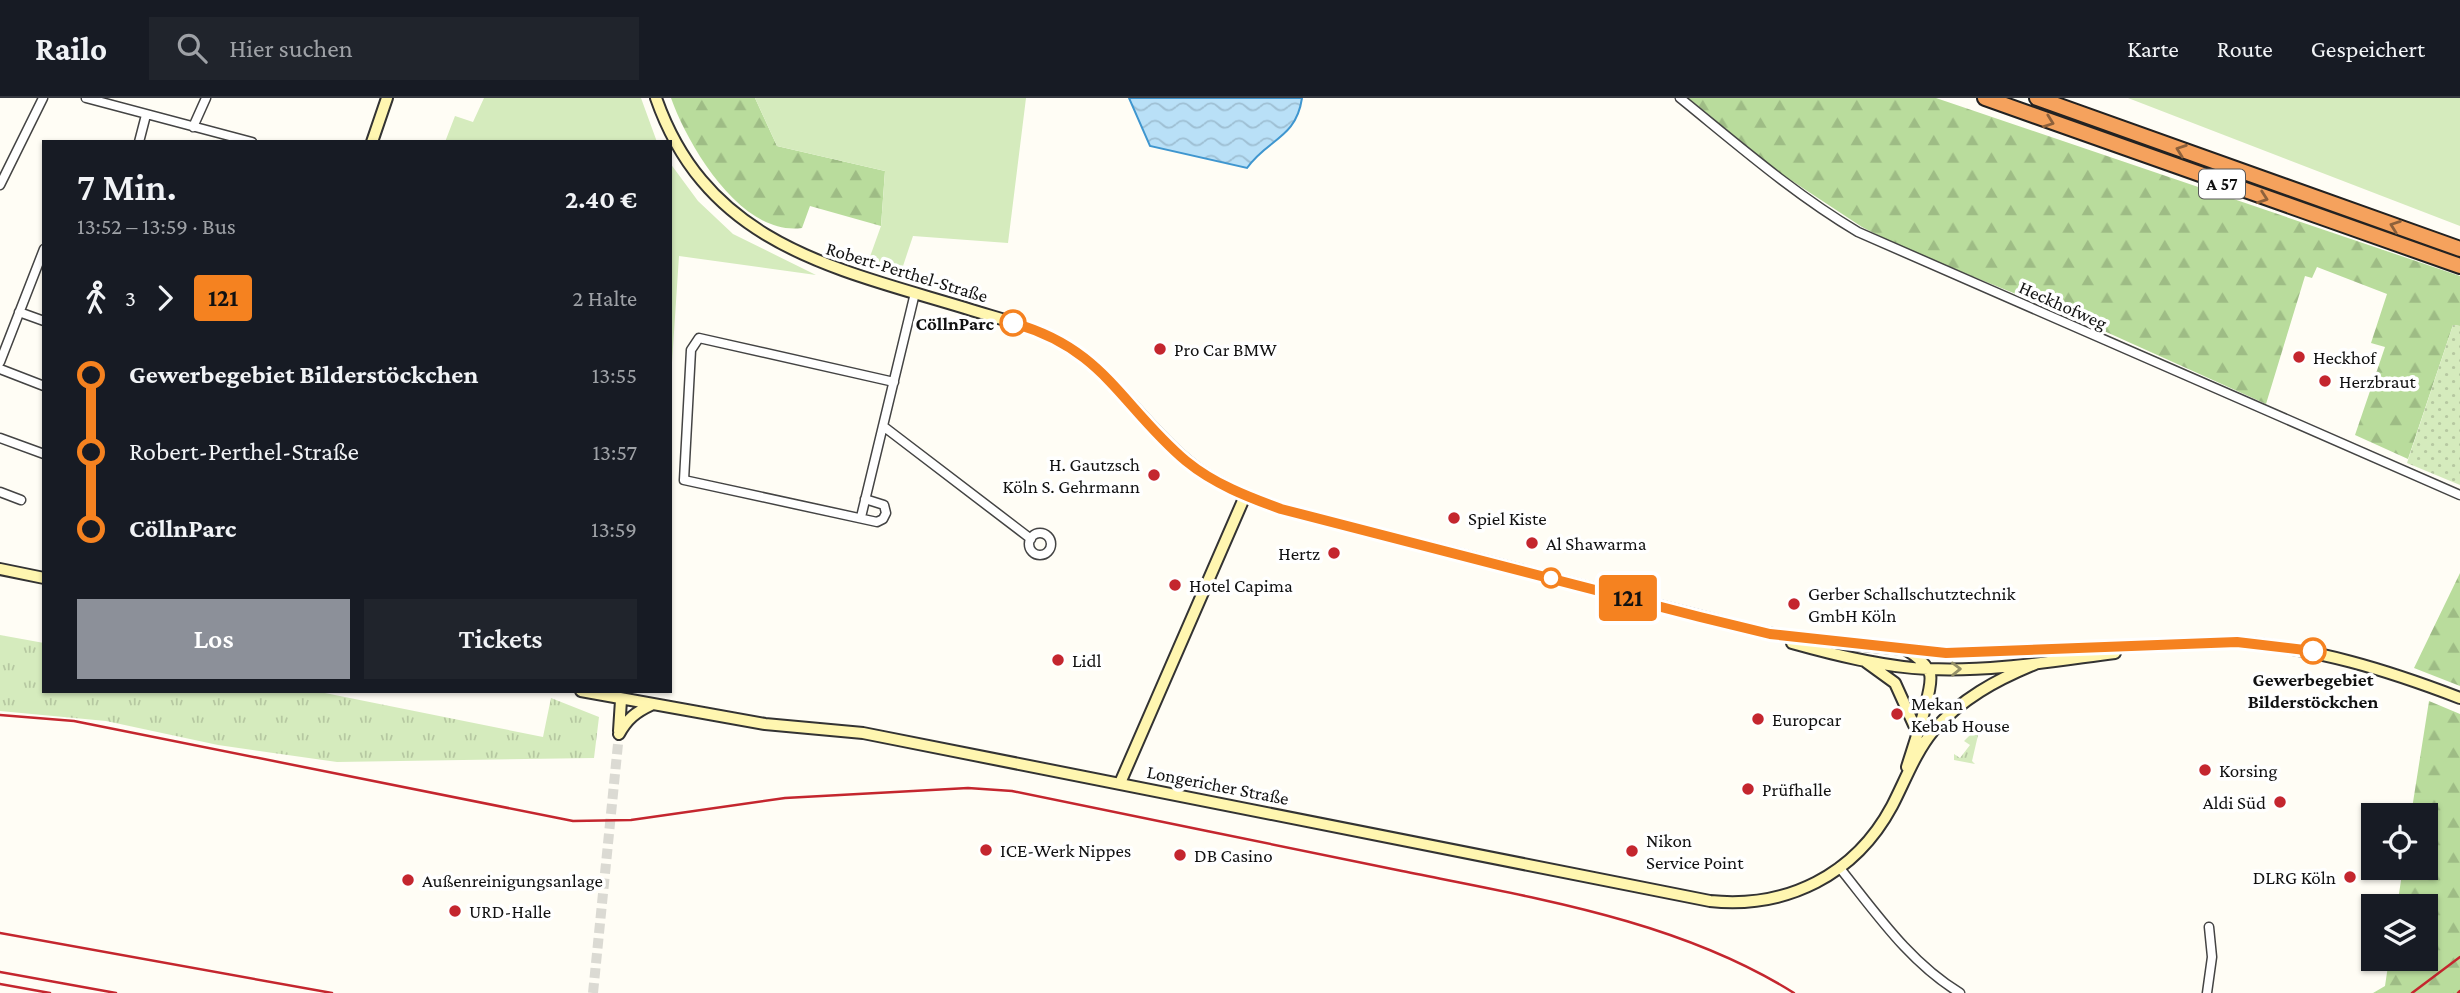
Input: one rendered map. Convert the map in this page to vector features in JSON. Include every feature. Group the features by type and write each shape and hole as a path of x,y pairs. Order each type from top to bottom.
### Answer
{"highway":[{"name":"A 57","path":"1984,98 2460,266"},
{"name":"A 57","path":"2038,98 2460,249"}],"street":[{"path":"0,185 43,98"},
{"path":"86,98 243,140"},
{"path":"193,127 206,98"},
{"path":"373,140 387,98"},
{"name":"Robert-Perthel-Straße","path":"656,98 687,162 709,190 740,220 799,255 1031,328 1067,346 1102,372 1186,461 1205,475 1245,496 1281,509 1770,634 1802,646 1861,659 1927,669 2035,664 2189,643"},
{"name":"Heckhofweg","path":"1681,98 1787,185 1858,232 2460,495"},
{"path":"140,140 146,116"},
{"path":"0,362 42,254"},
{"path":"861,516 915,293"},
{"path":"19,312 42,320"},
{"path":"865,499 881,503 886,513 877,522 861,516 684,480 691,350 699,338 894,382"},
{"path":"0,369 42,385"},
{"path":"883,426 1031,539"},
{"path":"0,438 42,453"},
{"path":"0,492 21,500"},
{"path":"1119,783 1245,496"},
{"path":"0,569 42,578"},
{"name":"Robert-Perthel-Straße","path":"1770,634 1946,653 2237,642 2314,651 2394,673 2460,698"},
{"path":"1904,649 1916,656 1927,669 1933,660 1946,653"},
{"name":"Longericher Straße","path":"1861,659 1895,683 1914,725"},
{"name":"Longericher Straße","path":"590,693 765,724 863,733 1710,901 1754,904 1786,897 1839,867 1877,830 1932,733 1966,699 2002,677 2035,664"},
{"name":"Longericher Straße","path":"1902,783 1930,683 1927,669"},
{"name":"Longericher Straße","path":"1914,739 1914,725 1927,669"},
{"path":"621,700 619,734 625,722 651,705"},
{"path":"1839,867 1913,958 1933,977 1960,993"},
{"path":"2207,993 2212,957 2209,927"}],"green space":[{"path":"484,98 641,98 656,140 446,140 455,116 473,122"},
{"path":"671,98 755,98 777,146 885,171 881,226 810,206 802,228 780,227 759,218 720,184 704,163"},
{"path":"755,98 1026,98 1008,243 913,236 900,275 867,265 881,226 885,171 777,146"},
{"path":"1688,98 1936,98 2460,276 2460,326 2453,325 2408,459 2355,435 2385,347 2371,343 2387,294 2317,267 2312,278 2305,276 2266,404 2073,317 1907,250 1862,227 1780,173"},
{"path":"2128,98 2460,98 2460,226"},
{"path":"672,166 698,201 733,234 816,275 679,256 672,363"},
{"path":"2453,325 2460,326 2460,485 2407,463"},
{"path":"2460,573 2460,686 2414,668"},
{"path":"0,635 42,643 42,693 325,693 543,737 551,698 599,717 594,758 337,762 218,745 106,721 0,711"},
{"path":"2429,701 2460,714 2460,993 2373,993 2385,986 2387,971 2438,971 2438,894 2399,894 2401,880 2438,880 2438,803 2413,803"},
{"path":"1986,724 1986,732 1979,731 1972,761 1975,764 1954,760 1954,754 1960,758 1970,745 1964,741 1979,726"}],"water":[{"path":"1129,98 1302,98 1299,112 1287,131 1247,168 1150,146"}],"tunnel":[{"path":"593,993 619,734"}],"railway":[{"path":"0,715 74,721 573,821 631,820 785,798 968,788 1012,791 1503,891 1604,915 1654,929 1702,947 1749,968 1794,993"},
{"path":"0,933 332,993"},
{"path":"2412,993 2460,957"},
{"path":"0,972 116,993"},
{"path":"0,984 50,993"}],"bus line":[{"name":"121","path":"1013,323 1053,337 1088,359 1186,461 1205,475 1245,496 1281,509 1700,617 1770,634 1811,640 1946,653 2237,642 2313,651"}],"place":[{"name":"CöllnParc","path":"1013,323"},
{"name":"Pro Car BMW","path":"1160,349"},
{"name":"Heckhof","path":"2299,357"},
{"name":"Herzbraut","path":"2325,381"},
{"name":"H. Gautzsch Köln S. Gehrmann","path":"1154,475"},
{"name":"Spiel Kiste","path":"1454,518"},
{"name":"Al Shawarma","path":"1532,543"},
{"name":"Hertz","path":"1334,553"},
{"name":"Hotel Capima","path":"1175,585"},
{"name":"Gerber Schallschutztechnik GmbH Köln","path":"1794,604"},
{"name":"Gewerbegebiet Bilderstöckchen","path":"2313,651"},
{"name":"Lidl","path":"1058,660"},
{"name":"Mekan Kebab House","path":"1897,714"},
{"name":"Europcar","path":"1758,719"},
{"name":"Korsing","path":"2205,770"},
{"name":"Prüfhalle","path":"1748,789"},
{"name":"Aldi Süd","path":"2280,802"},
{"name":"ICE-Werk Nippes","path":"986,850"},
{"name":"Nikon Service Point","path":"1632,851"},
{"name":"DB Casino","path":"1180,855"},
{"name":"DLRG Köln","path":"2350,877"},
{"name":"Außenreinigungsanlage","path":"408,880"},
{"name":"URD-Halle","path":"455,911"}]}
